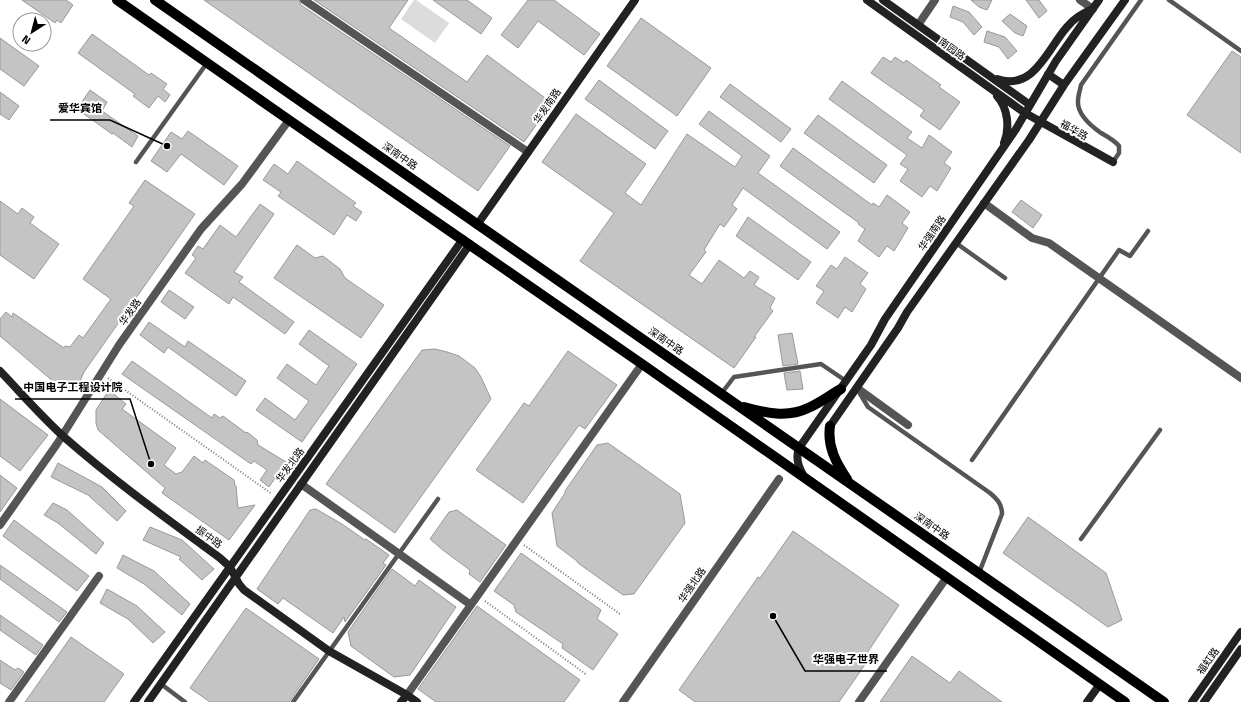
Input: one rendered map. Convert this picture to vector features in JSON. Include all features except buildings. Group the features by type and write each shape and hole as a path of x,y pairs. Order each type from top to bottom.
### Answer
{"main road":[{"path":"117,0 642,364 1125,702"},
{"name":"深南中路","path":"154,0 1164,702"},
{"name":"华发南路","path":"477,224 635,0"},
{"name":"南园路","path":"867,0 1025,113"},
{"name":"南园路","path":"883,0 1030,105"},
{"name":"华强南路","path":"799,448 871,345 885,320 1001,151 1056,61 1099,0"},
{"path":"851,484 838,465 830,448 830,426 1064,85 1125,0"},
{"path":"992,78 1001,81 1009,81 1018,80 1032,74 1067,26 1081,14 1093,9"},
{"path":"1048,74 1064,85"},
{"path":"993,90 1000,98 1007,118 1006,134 1001,151"},
{"name":"福华路","path":"1025,113 1113,162"},
{"name":"华发北路","path":"148,702 301,484 466,242"},
{"name":"华发北路","path":"134,702 278,499 466,242"},
{"name":"振中路","path":"0,371 63,436 152,507 220,558 230,567 238,584 244,590 329,651 417,702"},
{"path":"736,404 765,412 794,413 809,408 843,385"},
{"path":"799,448 797,454 798,463 807,480"},
{"name":"福虹路","path":"1192,702 1241,632"},
{"name":"福虹路","path":"1204,702 1241,649"},
{"path":"1087,702 1100,684"},
{"path":"401,702 407,695"}],"street":[{"path":"304,0 528,152"},
{"path":"918,25 935,0"},
{"path":"1080,0 1093,9"},
{"name":"华发路","path":"0,525 63,436 119,345 201,229 242,184 289,120"},
{"path":"984,203 1032,238 1049,243 1241,378"},
{"path":"407,695 642,364"},
{"path":"857,388 908,425"},
{"name":"华强北路","path":"623,702 779,479"},
{"path":"301,484 471,605"},
{"path":"9,702 99,576"},
{"path":"863,701 947,577"}],"lane":[{"path":"1113,162 1118,153 1119,146 1115,141 1100,132 1086,120 1079,110 1078,101 1080,85 1141,0"},
{"path":"1169,0 1241,51"},
{"path":"136,162 207,63"},
{"path":"972,460 1119,250 1130,256 1148,231"},
{"path":"956,243 1005,278"},
{"path":"722,394 734,377 821,364 843,385"},
{"path":"857,388 868,407 990,493 1000,502 1002,514 979,573"},
{"path":"1081,538 1160,430"},
{"path":"293,702 438,499"},
{"path":"161,684 185,702"}],"path":[{"path":"101,373 278,499"},
{"path":"516,540 620,614"},
{"path":"477,595 587,675"}],"shaded area":[{"path":"414,0 449,23 435,43 401,19"}],"place":[{"name":"爱华宾馆","path":"167,146"},
{"name":"中国电子工程设计院","path":"151,464"},
{"name":"华强电子世界","path":"773,616"}]}
